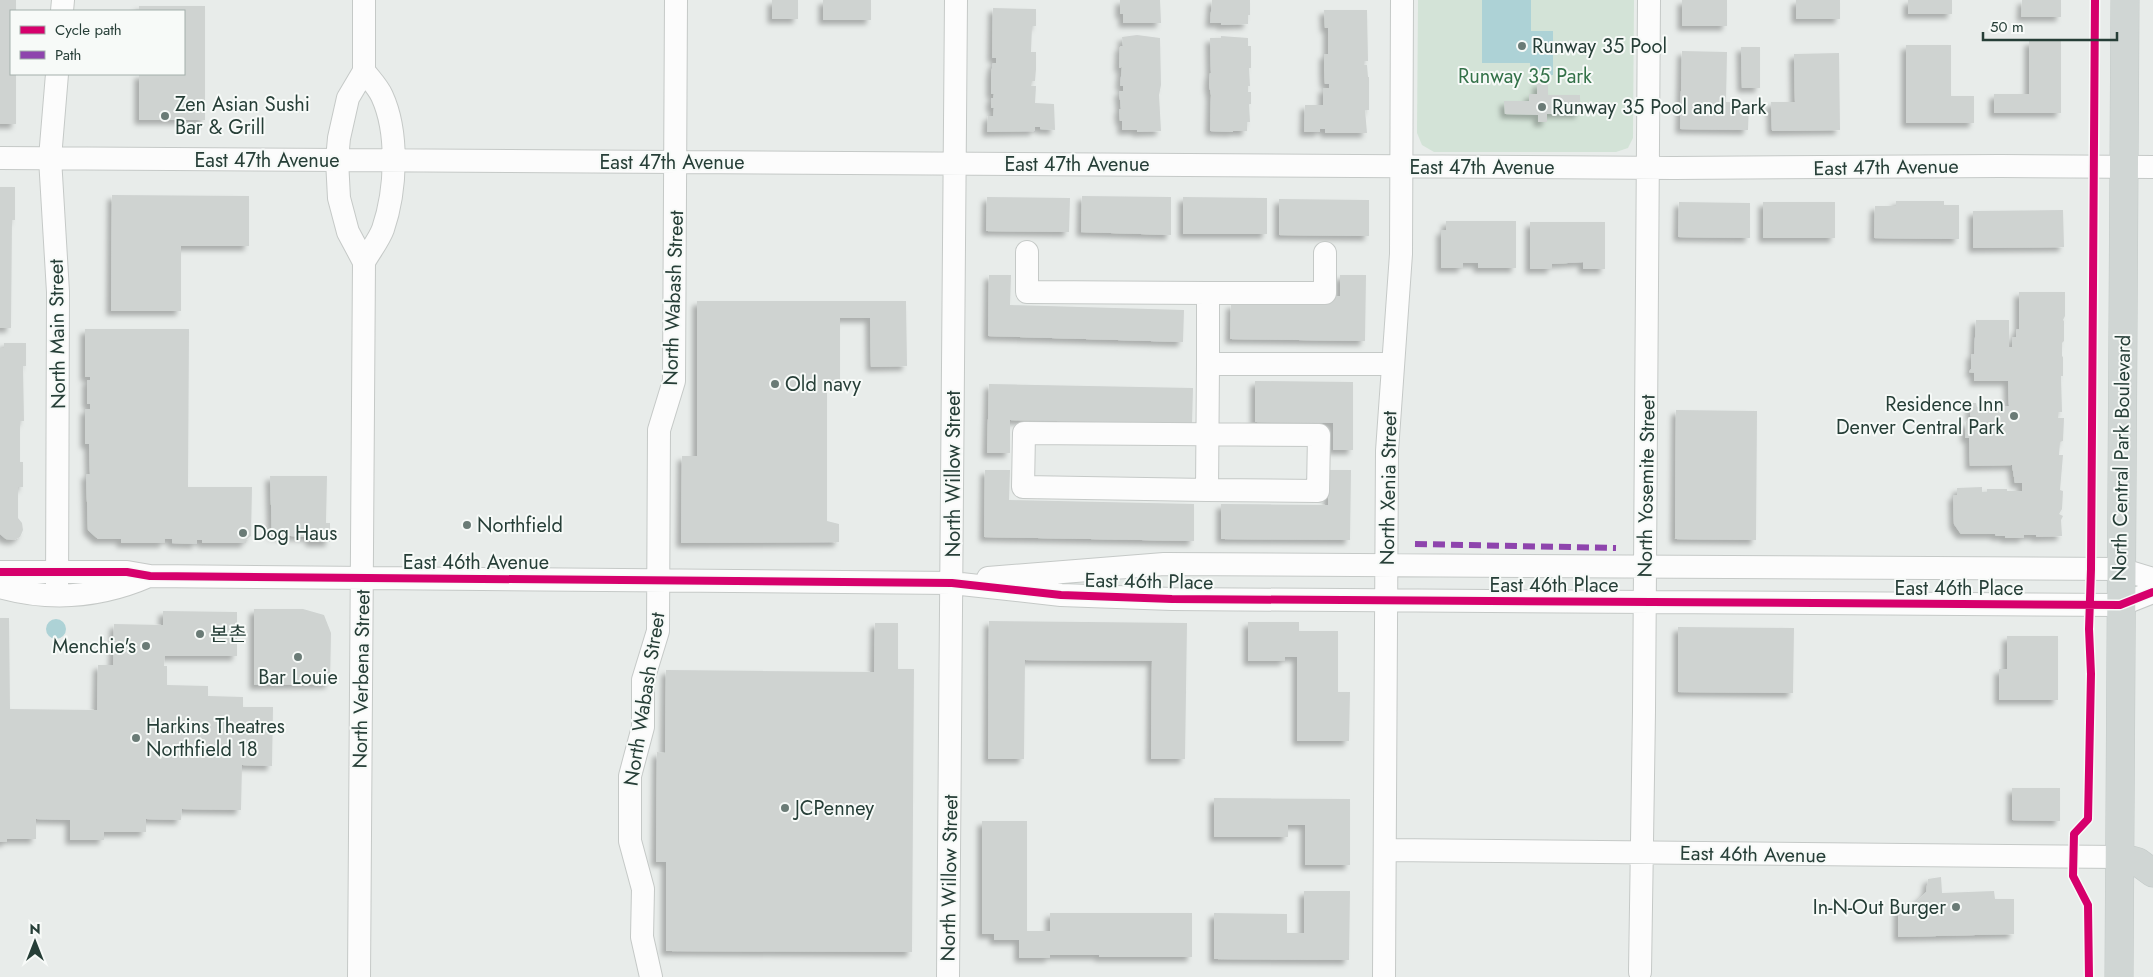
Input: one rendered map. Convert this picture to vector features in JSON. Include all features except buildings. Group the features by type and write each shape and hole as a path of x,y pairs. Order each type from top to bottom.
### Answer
{"main road":[{"name":"North Central Park Boulevard","path":"2119,977 2120,569 2125,0"},
{"path":"2120,857 2138,862 2153,873"}],"street":[{"path":"364,0 364,71"},
{"name":"North Wabash Street","path":"651,977 642,937 642,889 630,842 630,776 643,727 643,680 658,630 660,579 659,430 674,382 676,0"},
{"name":"North Willow Street","path":"948,977 956,0"},
{"name":"North Xenia Street","path":"1384,977 1387,443 1401,254 1402,0"},
{"name":"North Yosemite Street","path":"1640,972 1645,602 1649,0"},
{"name":"North Verbena Street","path":"359,977 364,262 348,232 339,198 336,160 348,98 364,71 382,94 387,109 394,160 391,199 382,230 364,262"},
{"name":"North Main Street","path":"56,75 50,158 58,292 57,595"},
{"name":"East 47th Avenue","path":"0,158 1648,168 2153,167"},
{"path":"1027,252 1027,292 1208,293 1325,293 1325,253"},
{"path":"1206,490 1208,293"},
{"path":"1208,364 1393,364"},
{"path":"1024,433 1318,435 1318,491 1206,490 1023,487 1024,433"},
{"name":"East 46th Place","path":"952,583 994,577 1164,564 2120,569 2153,579"},
{"name":"East 46th Avenue","path":"0,572 127,572 150,576 952,583"},
{"name":"East 46th Avenue","path":"0,587 30,593 57,595 105,592 121,588 150,576"},
{"name":"East 46th Place","path":"952,583 1061,595 1172,599 1387,601 2120,605 2153,592"},
{"name":"East 46th Avenue","path":"1385,850 2120,857"}],"green space":[{"name":"Runway 35 Park","path":"1418,0 1634,0 1633,138 1628,148 1616,152 1434,152 1422,145 1417,133"}],"water":[{"name":"Runway 35 Pool","path":"1482,0 1531,0 1531,31 1553,31 1553,75 1531,75 1530,63 1482,63"},
{"path":"56,619 63,622 66,629 63,636 56,639 49,636 46,629 49,622"}],"marked path":[{"path":"1415,544 1616,548"}],"cycle path":[{"path":"2089,977 2088,905 2073,876 2074,834 2088,819 2091,674 2089,629 2095,0"},
{"path":"0,572 127,572 150,576 952,583 1061,595 1172,599 2120,605 2153,592"}],"place":[{"name":"Runway 35 Pool","path":"1522,46"},
{"name":"Runway 35 Pool and Park","path":"1542,107"},
{"name":"Zen Asian Sushi Bar & Grill","path":"165,116"},
{"name":"Old navy","path":"775,384"},
{"name":"Residence Inn Denver Central Park","path":"2014,416"},
{"name":"Northfield","path":"467,525"},
{"name":"Dog Haus","path":"243,533"},
{"name":"본촌","path":"200,634"},
{"name":"Menchie's","path":"146,646"},
{"name":"Bar Louie","path":"298,657"},
{"name":"Harkins Theatres Northfield 18","path":"136,738"},
{"name":"JCPenney","path":"785,808"},
{"name":"In-N-Out Burger","path":"1956,907"}]}
